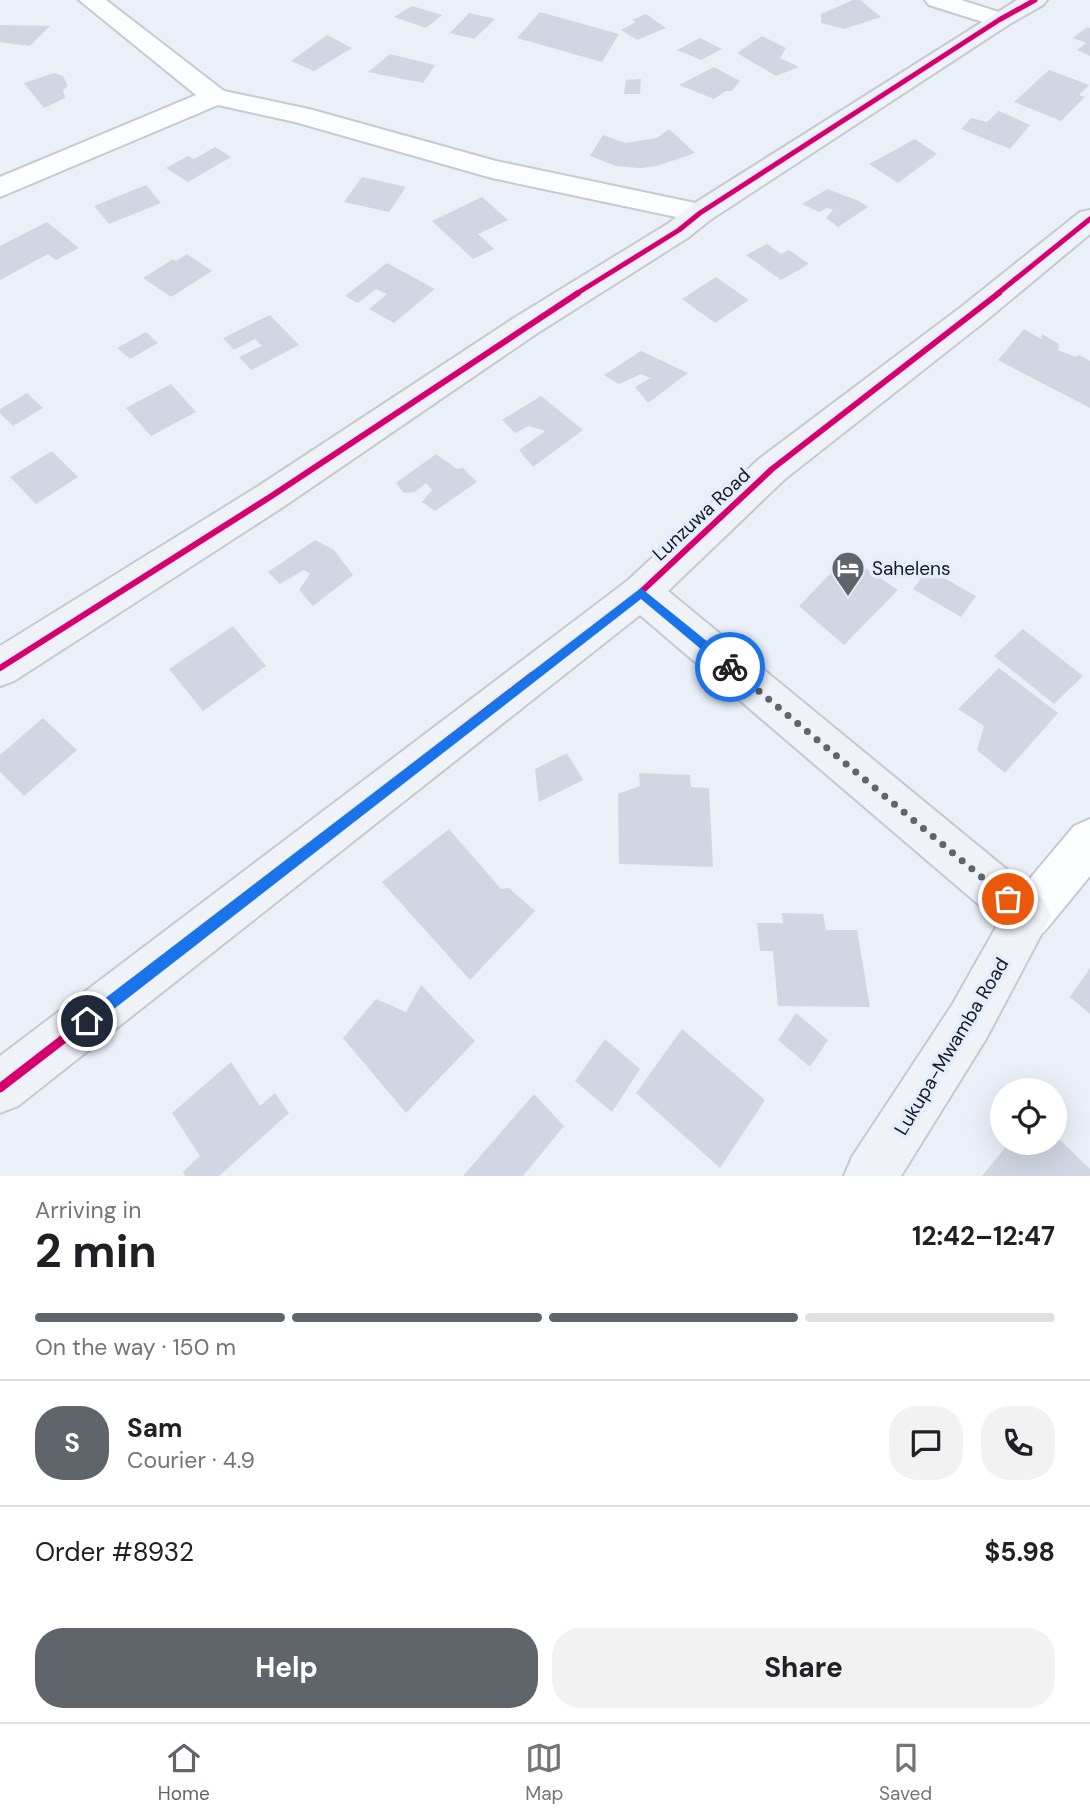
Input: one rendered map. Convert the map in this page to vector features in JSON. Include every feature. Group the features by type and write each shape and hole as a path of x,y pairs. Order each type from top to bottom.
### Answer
{"street":[{"path":"91,0 215,97 300,115 492,169 700,213"},
{"path":"937,0 999,20"},
{"path":"0,668 270,497 525,326 679,230 700,213 914,78 999,20 1035,0"},
{"path":"0,187 215,97"},
{"name":"Lunzuwa Road","path":"0,1088 349,821 641,592 772,469 972,315 1090,219"},
{"path":"641,592 1028,916 1090,841"},
{"name":"Lukupa-Mwamba Road","path":"871,1176 969,1022 1028,916"}],"building":[{"path":"853,0 860,0 881,17 844,29 821,23 821,14"},
{"path":"412,6 442,15 426,28 394,17"},
{"path":"540,12 619,34 602,62 517,38"},
{"path":"469,13 495,19 474,39 450,33"},
{"path":"646,14 666,28 637,40 621,30 636,22 632,20"},
{"path":"0,25 50,26 30,46 0,42"},
{"path":"1087,27 1090,28 1090,56 1077,50 1086,43 1073,38"},
{"path":"327,35 352,48 314,71 291,61"},
{"path":"762,36 786,48 780,58 799,67 776,76 737,53"},
{"path":"700,38 722,49 701,60 677,50"},
{"path":"390,54 435,65 423,83 368,72"},
{"path":"714,67 740,81 732,91 726,91 714,99 679,85"},
{"path":"1049,70 1089,85 1079,95 1085,97 1061,121 1014,102"},
{"path":"54,73 63,76 68,86 63,90 65,98 44,108 24,83"},
{"path":"641,79 640,94 624,94 626,80"},
{"path":"999,111 1030,125 1010,149 961,129 971,118 987,122"},
{"path":"669,129 695,153 657,166 640,168 616,166 590,156 603,135 625,143 657,138"},
{"path":"915,139 937,154 898,183 869,164"},
{"path":"215,147 231,157 188,182 166,168 188,156 194,159"},
{"path":"362,177 406,187 389,212 344,202"},
{"path":"146,185 161,203 109,224 94,206"},
{"path":"827,189 868,207 838,227 826,218 833,210 827,208 819,212 802,204"},
{"path":"482,197 508,220 478,234 494,249 473,259 432,221"},
{"path":"47,222 79,248 56,260 48,254 0,280 0,246"},
{"path":"767,244 781,254 789,250 809,264 781,280 746,255"},
{"path":"187,254 212,271 171,297 143,278 173,259 176,261"},
{"path":"387,263 435,289 394,323 369,309 387,294 376,289 358,303 345,296"},
{"path":"716,277 749,300 715,323 682,299"},
{"path":"270,315 299,345 251,370 239,357 262,346 255,339 234,350 223,338"},
{"path":"1024,329 1041,339 1042,334 1059,344 1058,350 1090,361 1090,408 998,360"},
{"path":"146,332 158,343 130,359 117,348"},
{"path":"641,351 688,373 648,403 635,387 650,378 641,374 619,384 604,375"},
{"path":"171,384 196,412 151,436 126,408"},
{"path":"27,393 43,408 13,426 0,413 0,409"},
{"path":"541,396 583,430 533,467 519,450 545,431 529,426 515,433 502,420"},
{"path":"52,451 78,477 36,504 10,477"},
{"path":"436,454 457,469 463,468 477,482 435,511 422,502 432,490 426,483 415,492 404,493 396,483"},
{"path":"315,540 334,550 353,575 313,606 299,590 310,574 304,570 280,584 268,572"},
{"name":"Sahelens","path":"847,556 898,590 844,645 799,606"},
{"path":"928,569 976,596 961,617 913,589"},
{"path":"233,626 266,666 203,711 169,669"},
{"path":"1023,629 1083,676 1054,704 994,656"},
{"path":"999,668 1058,713 1005,773 977,750 984,726 958,709"},
{"path":"43,718 77,750 24,796 0,772 0,755"},
{"path":"567,753 583,780 539,802 535,769"},
{"path":"639,773 690,775 691,787 709,788 713,867 619,864 618,794 640,786"},
{"path":"449,829 501,889 509,888 535,911 470,980 382,882"},
{"path":"782,913 823,914 826,930 857,930 870,1007 778,1006 773,951 760,951 757,923 783,923"},
{"path":"1090,968 1090,1014 1070,997"},
{"path":"421,985 475,1041 406,1113 343,1038 376,999 406,1012"},
{"path":"796,1013 828,1040 810,1067 778,1040"},
{"path":"682,1029 765,1100 720,1168 636,1093"},
{"path":"605,1039 640,1069 612,1112 575,1081"},
{"path":"231,1062 260,1106 275,1093 289,1113 219,1176 185,1176 183,1172 200,1156 172,1113"},
{"path":"534,1094 564,1126 523,1176 463,1176"},
{"path":"1067,1147 1090,1169 1090,1176 982,1176 999,1155 1067,1155"}],"cycle path":[{"path":"0,668 270,497 525,326 679,230 700,213 999,20 1035,0"},
{"path":"0,1088 641,592 772,469 972,315 1090,219"}],"way so far":[{"path":"730,667 1008,899"}],"place":[{"name":"Sahelens","path":"848,598"}],"route":[{"path":"87,1021 349,821 641,592 730,667"}]}
